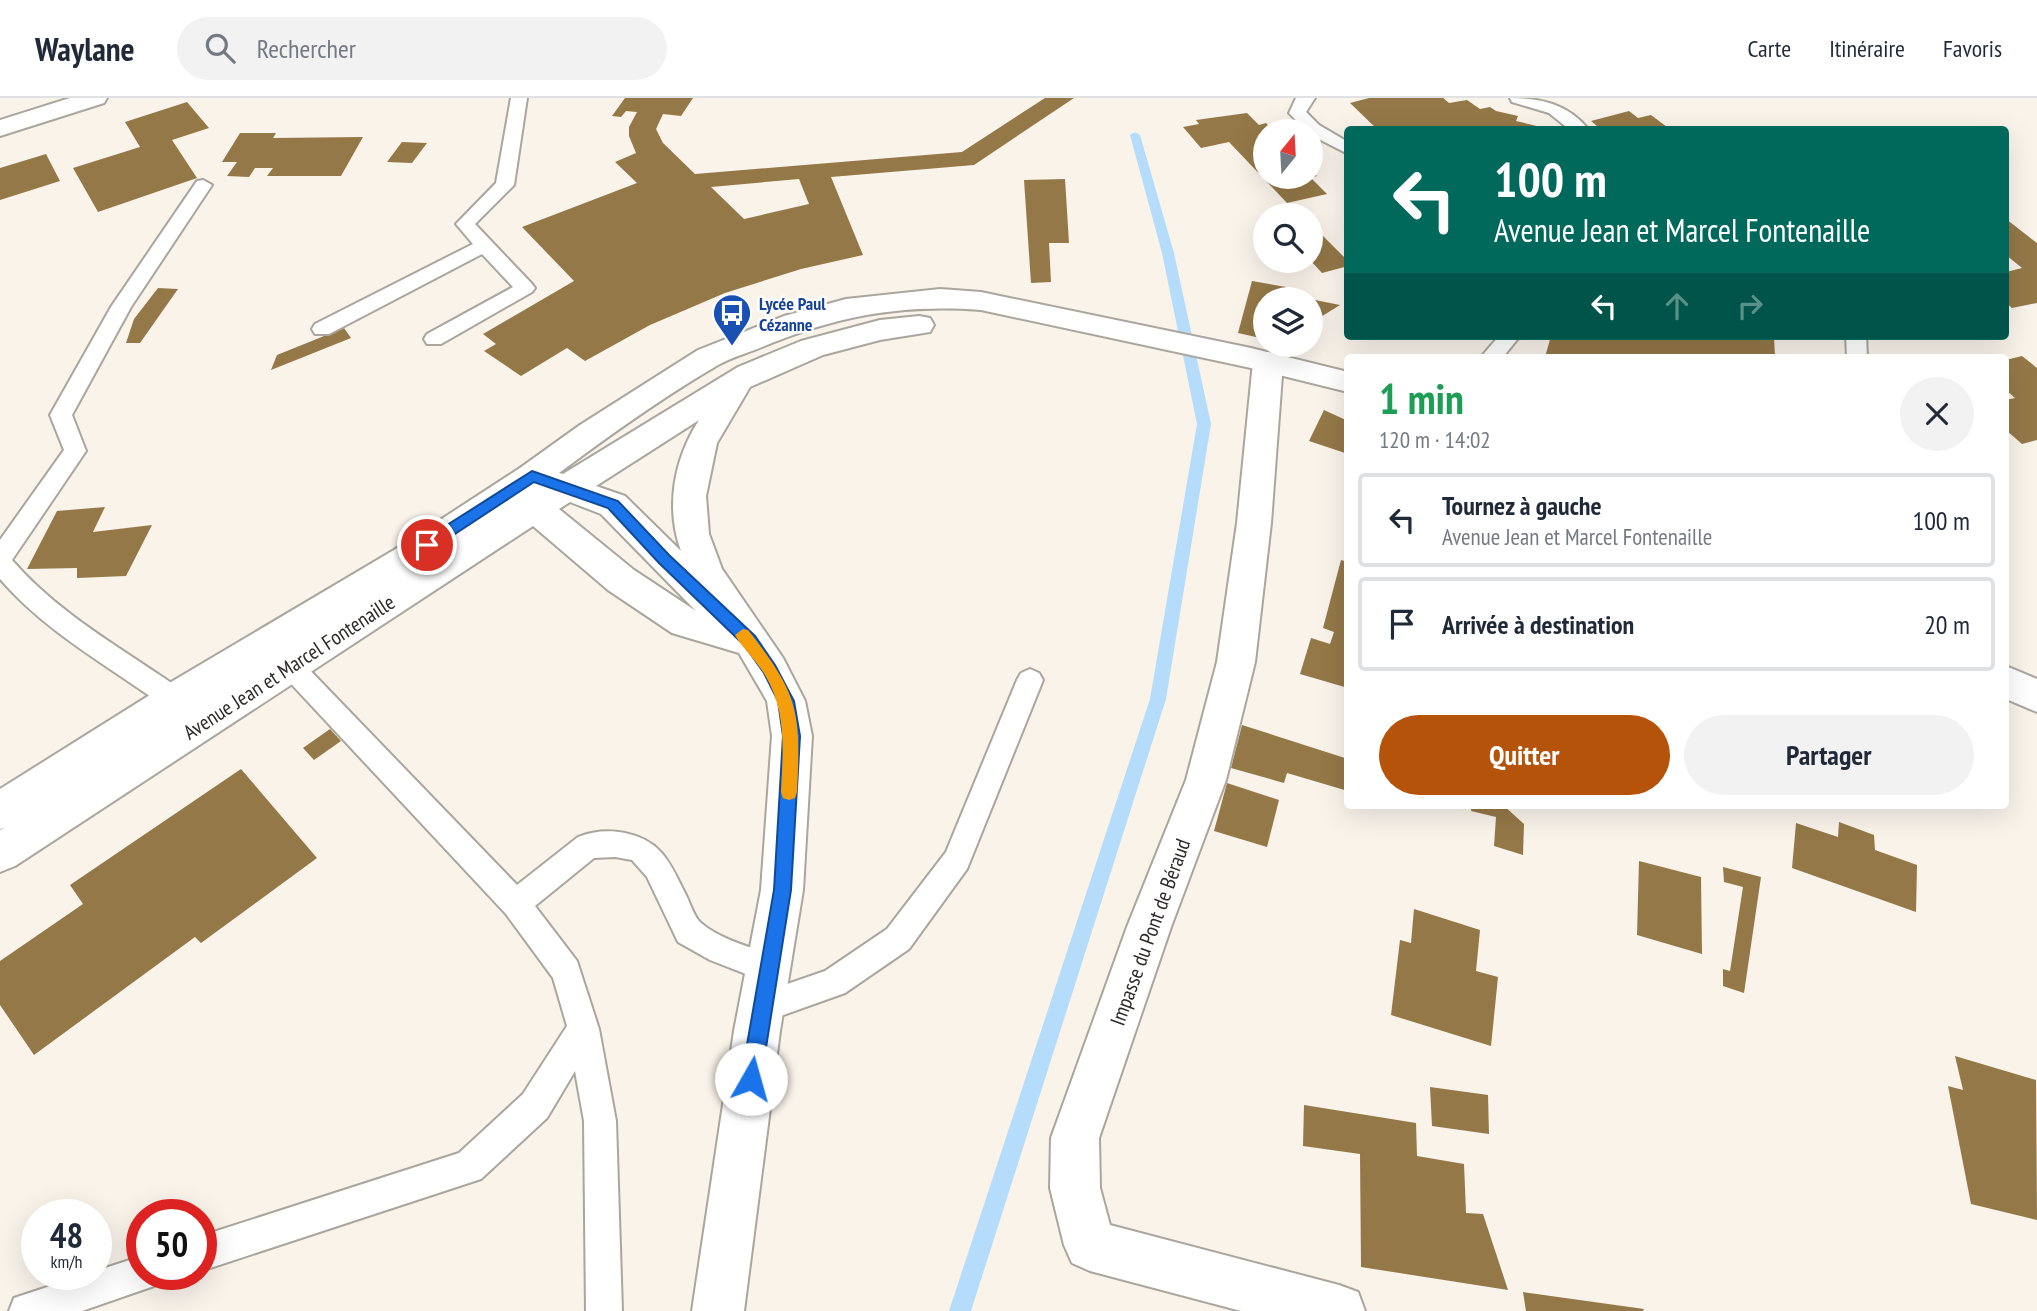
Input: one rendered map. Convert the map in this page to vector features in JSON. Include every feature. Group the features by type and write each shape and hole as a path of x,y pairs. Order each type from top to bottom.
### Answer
{"main road":[{"path":"0,128 95,98"},
{"name":"Avenue Jean et Marcel Fontenaille","path":"0,853 290,666 533,492 591,433 709,357 794,323 846,308 940,299 981,302 1259,360 1344,381"},
{"name":"Avenue Jean et Marcel Fontenaille","path":"567,489 749,374 812,348 880,330 931,323 996,321 1127,333"},
{"name":"Impasse du Pont de Béraud","path":"1259,360 1254,523 1236,662 1206,780 1149,926 1075,1138 1074,1188 1090,1245 1339,1311"},
{"path":"718,1311 782,890 792,736 786,701 770,669 706,573 692,534 689,496 701,443 722,408 749,374"},
{"path":"533,492 567,489 613,505 664,559 749,641"},
{"path":"533,492 621,580 685,622 749,641"},
{"name":"Avenue Jean et Marcel Fontenaille","path":"0,811 175,699 406,559 533,492"}],"lane":[{"path":"435,339 525,288 466,224 505,185 519,98"},
{"path":"1307,98 1303,100 1297,113 1312,129 1344,147"},
{"path":"1518,98 1555,108 1576,126"},
{"path":"203,185 121,307 61,415 75,451 0,560 18,587 63,625 175,699 204,722"},
{"path":"322,329 485,245"},
{"path":"1494,354 1506,340"},
{"path":"290,666 516,904 566,971 583,1029 600,1121 604,1311"},
{"path":"516,904 588,846 615,844 639,849 657,868 690,932 720,950 765,988 834,983 898,939 957,860 1030,680"},
{"path":"217,1249 469,1167 535,1107 583,1029"},
{"path":"27,1311 126,1278"}],"building":[{"path":"625,98 693,98 681,116 663,114 656,129 663,143 695,174 962,152 1045,98 1074,98 974,165 831,177 863,255 801,269 725,293 650,325 585,361 567,348 521,376 484,351 496,344 483,334 574,281 522,227 637,183 615,162 636,153 629,136 629,127 637,112 626,111 621,117 612,116","holes":["799,179 809,204 744,219 711,187"]},
{"path":"1369,98 1443,98 1449,103 1467,100 1480,109 1490,107 1518,116 1516,121 1537,126 1374,126 1350,103"},
{"path":"187,102 209,128 172,140 197,178 98,212 73,168 140,147 125,122"},
{"path":"1629,111 1638,118 1651,115 1666,126 1597,126 1591,121"},
{"path":"1247,113 1253,119 1253,167 1229,142 1201,148 1183,127 1199,124 1196,120"},
{"path":"240,133 276,133 273,138 363,137 341,176 267,176 273,168 255,168 249,177 227,176 237,162 222,162"},
{"path":"402,142 427,143 412,163 387,162"},
{"path":"46,154 60,181 0,200 0,168"},
{"path":"1065,179 1069,243 1049,243 1051,282 1031,283 1024,180"},
{"path":"1274,189 1322,189 1327,194 1287,203"},
{"path":"2009,221 2037,243 2037,303 2012,308 2009,306 2009,271 2022,268 2009,257"},
{"path":"1323,236 1344,257 1344,267 1323,273"},
{"path":"1252,281 1286,287 1253,287 1253,336 1238,333"},
{"path":"158,288 178,289 140,343 126,343 134,319"},
{"path":"1323,302 1340,305 1323,316"},
{"path":"344,328 351,338 271,370 277,355"},
{"path":"1550,340 1774,340 1775,354 1546,354"},
{"path":"2022,356 2037,368 2037,440 2022,444 2009,433 2009,399 2015,398 2009,393 2009,359"},
{"path":"1324,410 1344,419 1344,453 1309,441"},
{"path":"105,507 93,532 152,525 126,576 77,578 77,568 27,569 57,511"},
{"path":"1341,560 1344,561 1344,687 1300,674 1311,638 1330,644 1334,632 1323,628"},
{"path":"1242,725 1344,758 1344,790 1287,773 1284,783 1231,768"},
{"path":"330,729 341,741 314,760 303,748"},
{"path":"241,769 317,858 201,943 195,937 34,1055 0,1005 0,961 83,904 70,885"},
{"path":"1227,783 1279,800 1267,847 1214,831"},
{"path":"1507,809 1524,824 1523,855 1494,846 1496,817 1471,811"},
{"path":"1839,822 1874,835 1875,850 1917,865 1916,912 1792,868 1796,823 1838,837"},
{"path":"1639,861 1701,877 1702,954 1637,935"},
{"path":"1723,867 1761,877 1744,993 1723,986 1723,969 1730,971 1743,887 1724,882"},
{"path":"1414,909 1480,930 1476,971 1498,977 1491,1046 1391,1015 1400,940 1411,943"},
{"path":"1955,1056 2036,1080 2037,1220 1971,1204 1948,1086 1963,1090"},
{"path":"1430,1087 1488,1095 1489,1134 1432,1126"},
{"path":"1304,1105 1416,1123 1417,1156 1464,1164 1466,1213 1483,1214 1508,1290 1361,1267 1360,1154 1303,1146"},
{"path":"1523,1292 1644,1309 1526,1311"}],"waterway":[{"path":"960,1311 1158,699 1204,424 1168,253 1135,135"}],"slow traffic":[{"path":"743,635 770,669 786,701 792,736 789,792"}],"place":[{"name":"Lycée Paul Cézanne","path":"732,347"}],"route":[{"path":"427,545 532,476 613,505 664,559 749,641 770,669 786,701 792,736 791,768 782,890 751,1079"}]}
